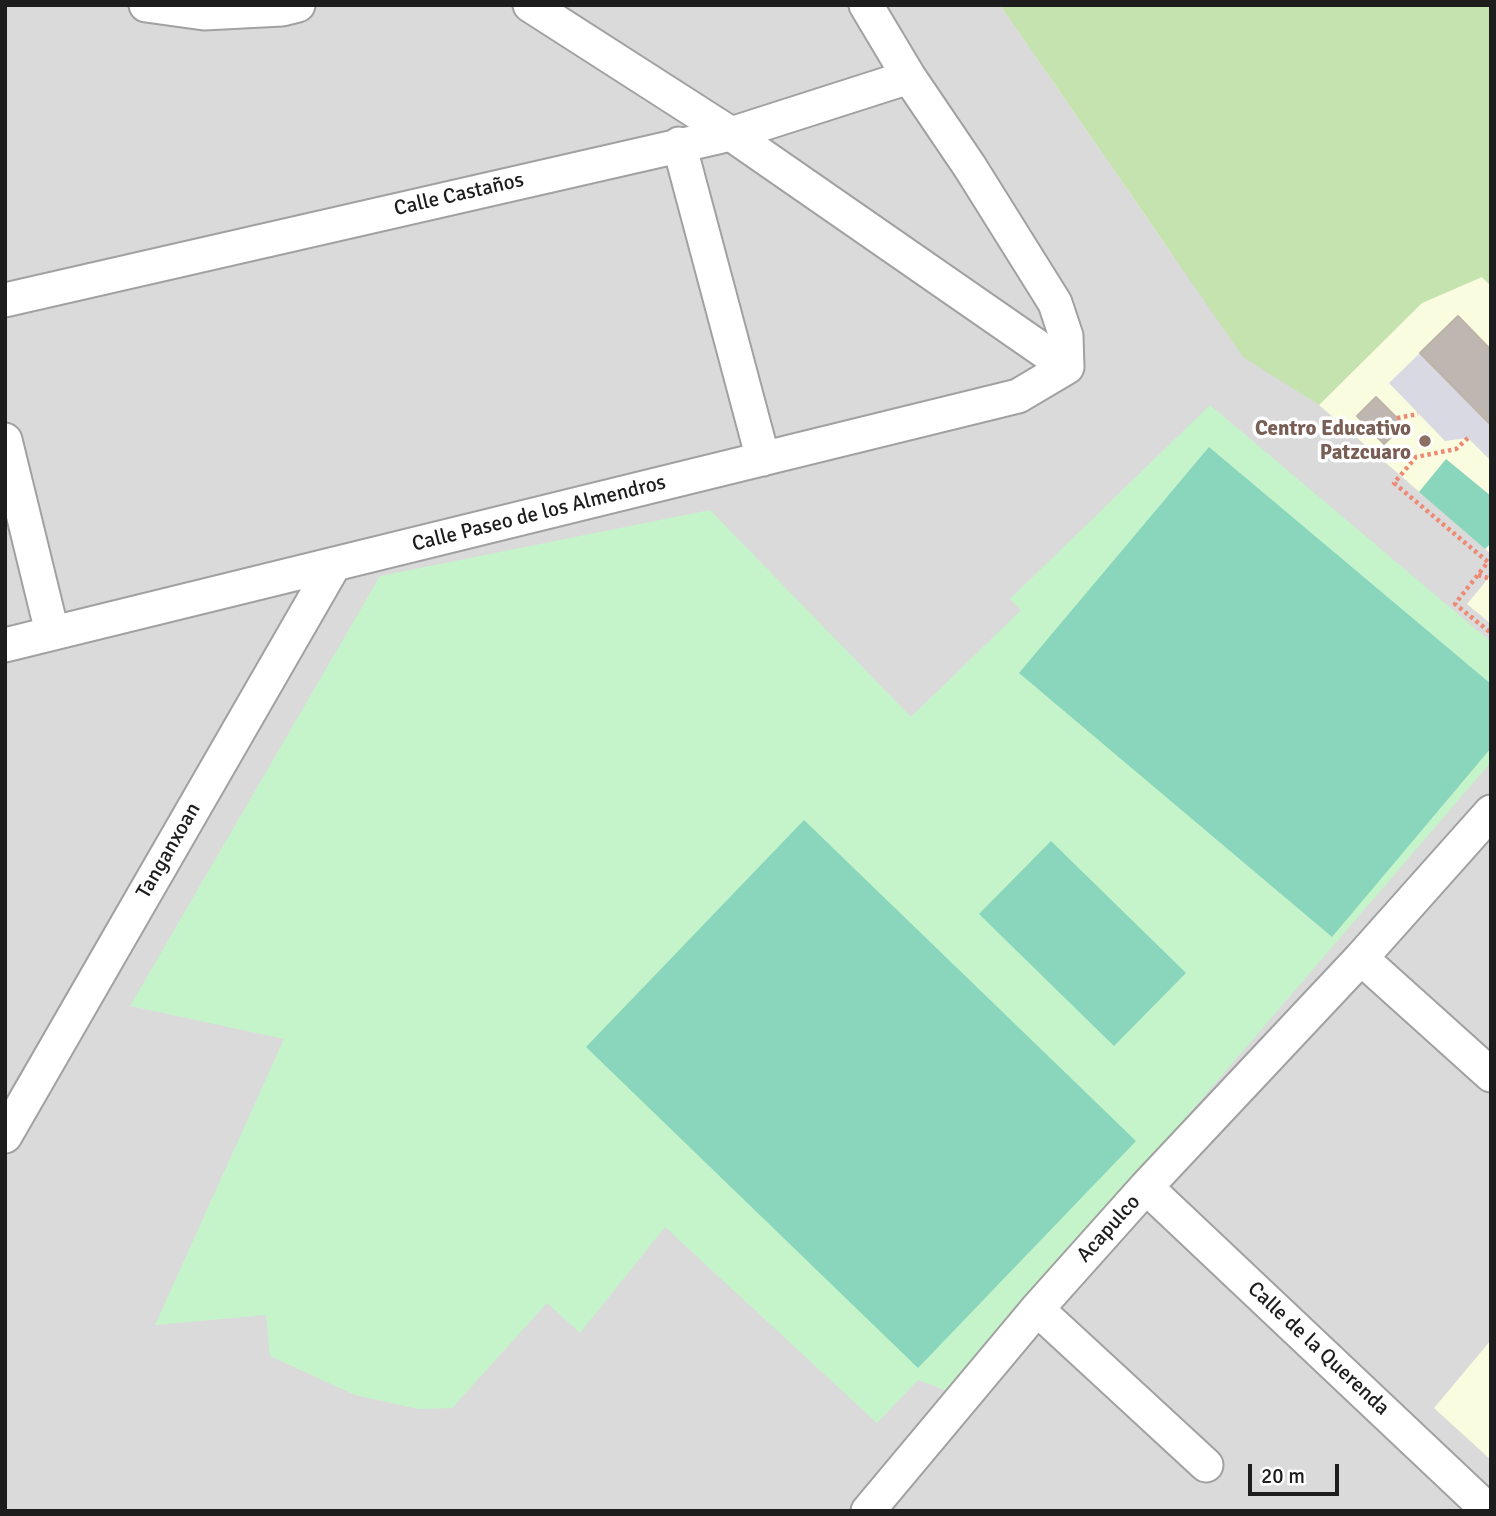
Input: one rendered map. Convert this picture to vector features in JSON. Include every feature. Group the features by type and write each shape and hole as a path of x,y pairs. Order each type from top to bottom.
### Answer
{"street":[{"path":"146,5 204,13 282,9 298,5"},
{"path":"530,5 732,134 1067,367"},
{"path":"866,5 909,77 970,167 1055,303 1066,336 1067,367"},
{"name":"Calle Castaños","path":"5,300 732,134 909,77"},
{"path":"679,144 763,459"},
{"name":"Calle Paseo de los Almendros","path":"5,645 1018,396 1067,367"},
{"path":"5,440 52,632"},
{"name":"Tanganxoan","path":"5,1136 334,565"},
{"name":"Acapulco","path":"868,1511 1037,1309 1146,1187 1361,958 1491,812"},
{"path":"1361,958 1491,1075"},
{"name":"Calle de la Querenda","path":"1146,1187 1489,1511"},
{"path":"1037,1309 1206,1465"}],"path":[{"path":"1397,418 1418,414"},
{"path":"1468,438 1456,449 1416,457 1394,483 1488,562 1455,604 1491,633"},
{"path":"1478,575 1488,578"}],"shaded area":[{"path":"5,5 1000,5 1173,256 1293,388 1319,405 1491,286 1491,1511 5,1511"},
{"name":"Centro Educativo Patzcuaro","path":"1482,277 1491,286 1491,554 1319,405 1422,303"},
{"path":"1420,353 1491,425 1491,461 1468,438 1445,441 1389,383"},
{"path":"1491,575 1491,624 1467,604"},
{"path":"1491,1340 1491,1460 1434,1408"}],"green space":[{"path":"1000,5 1491,5 1491,286 1482,277 1422,303 1319,405 1243,357"},
{"path":"1210,405 1491,642 1491,762 950,1392 918,1380 877,1423 665,1227 580,1333 547,1303 452,1408 418,1409 355,1395 270,1356 266,1315 155,1325 284,1039 130,1006 380,576 710,510 911,717 1021,610 1010,599"},
{"path":"1209,447 1491,684 1491,748 1332,937 1019,673"},
{"path":"1446,459 1491,496 1491,543 1485,549 1419,492"},
{"path":"804,820 1136,1141 918,1368 586,1047"},
{"path":"1051,841 1186,973 1114,1046 979,914"}],"building":[{"path":"1458,316 1491,350 1491,425 1420,353"},
{"path":"1376,397 1404,425 1384,444 1357,416"}],"place":[{"name":"Centro Educativo Patzcuaro","path":"1425,441"}]}
